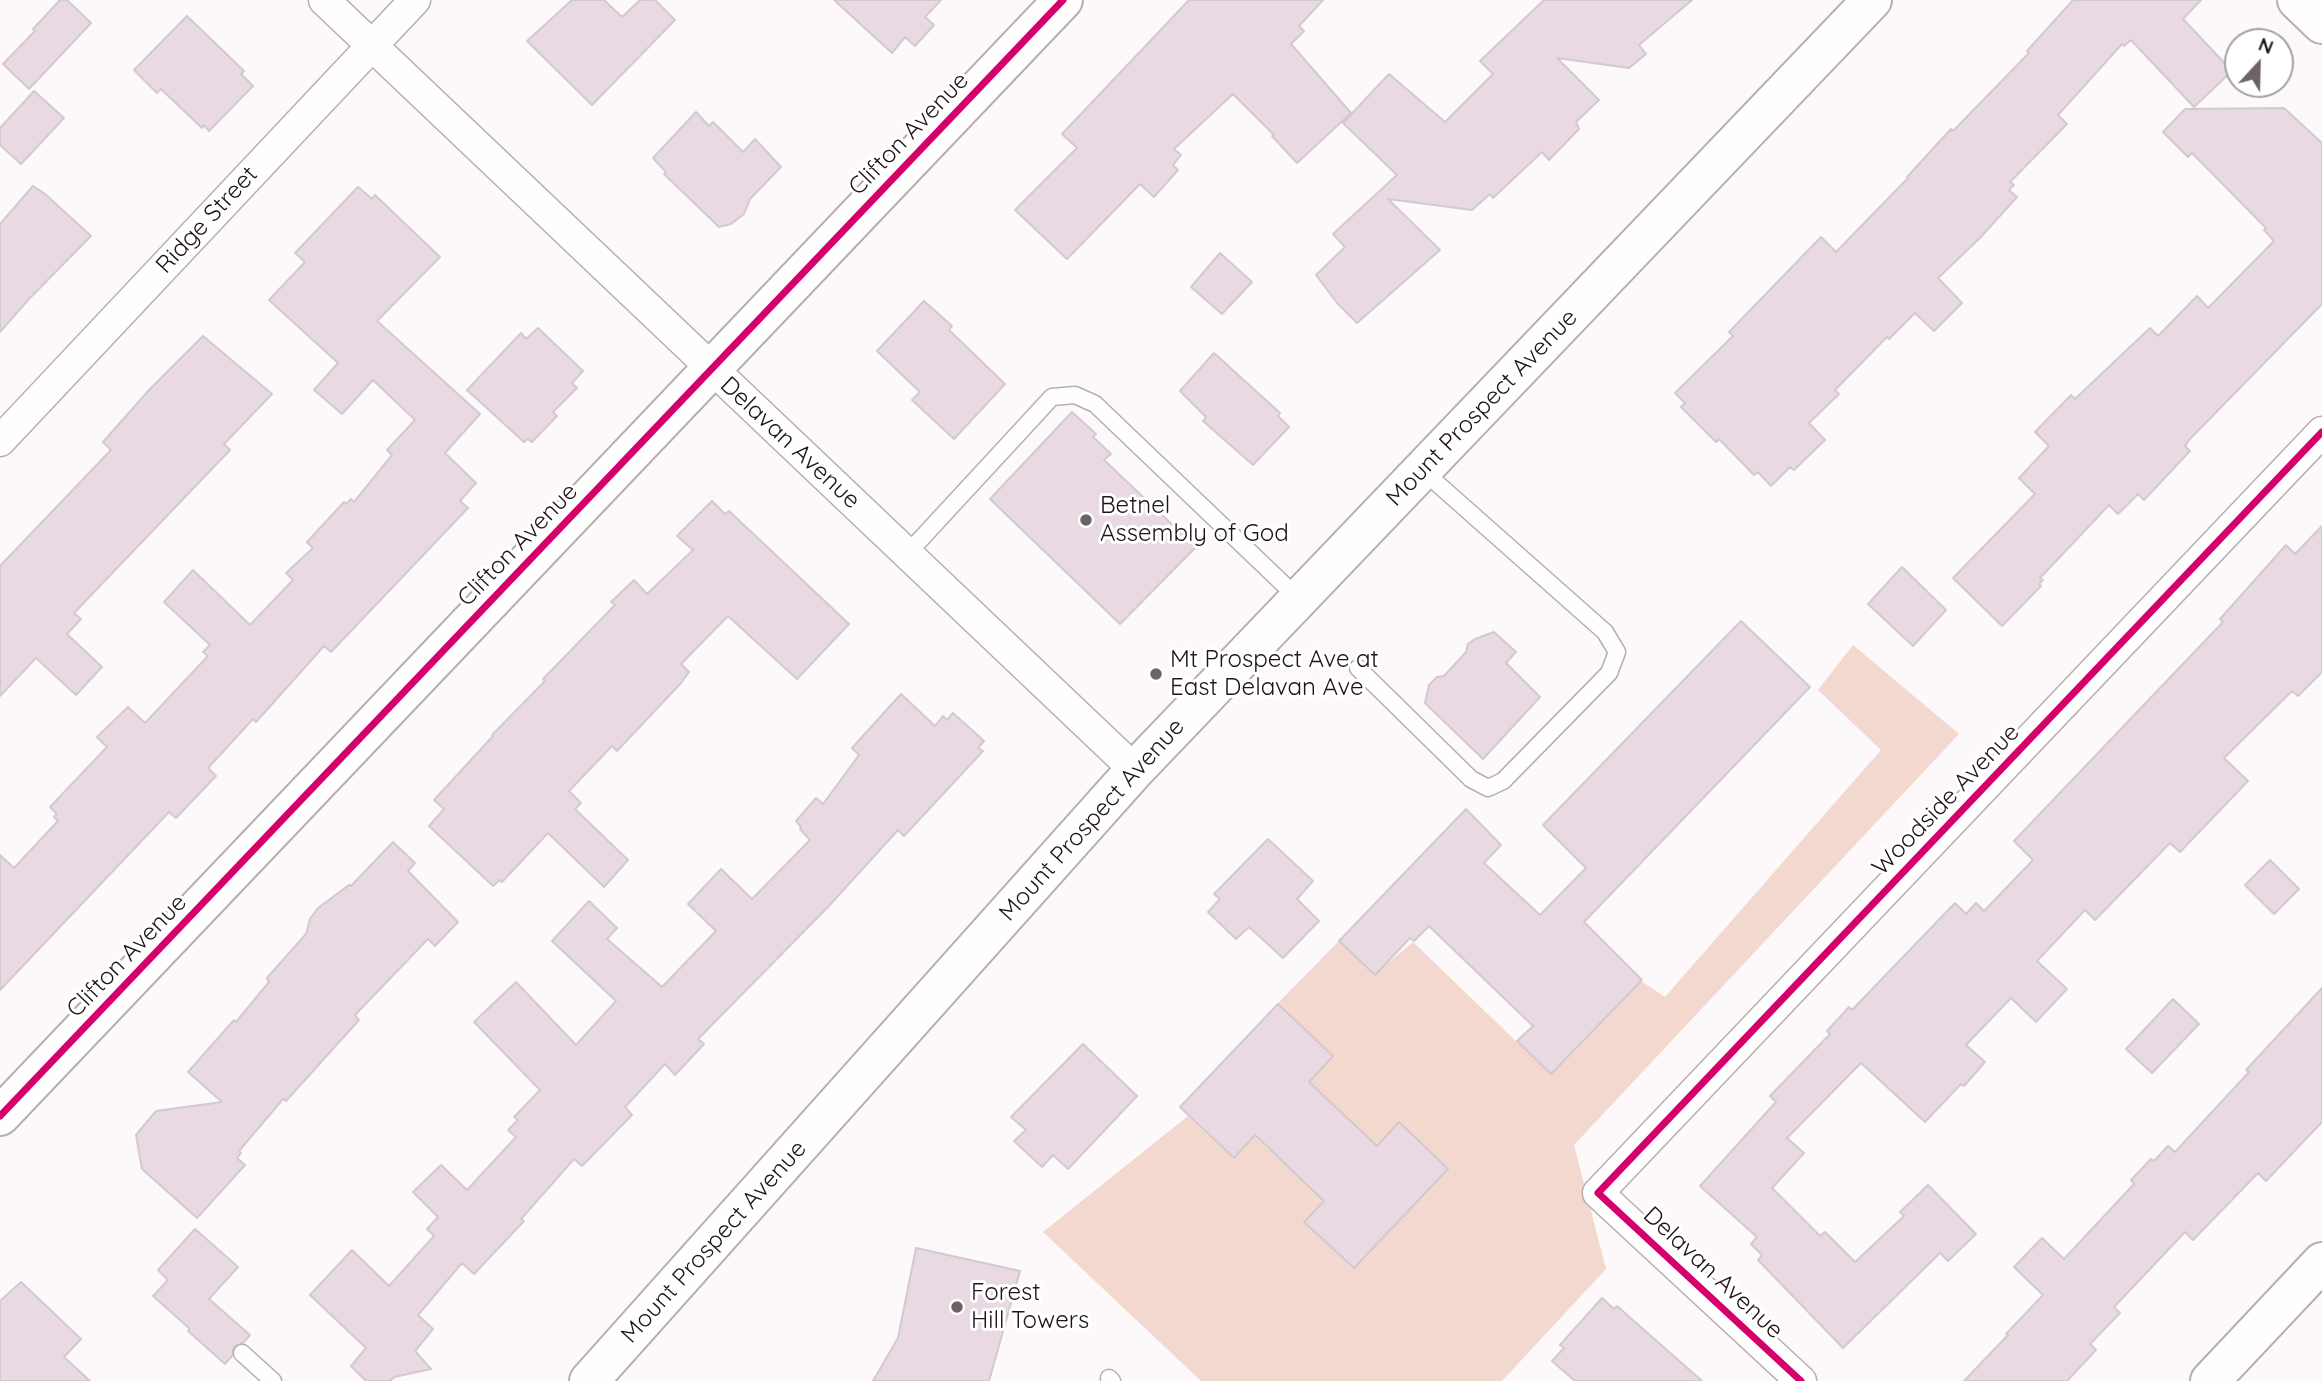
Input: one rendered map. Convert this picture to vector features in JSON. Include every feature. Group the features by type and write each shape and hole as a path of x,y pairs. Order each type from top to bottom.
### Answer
{"main road":[{"name":"Clifton Avenue","path":"0,1116 1063,0"},
{"name":"Mount Prospect Avenue","path":"602,1373 1135,770 1872,0"},
{"path":"2297,0 2322,24"},
{"path":"2210,1381 2322,1262"}],"street":[{"name":"Delavan Avenue","path":"324,0 1135,770"},
{"name":"Ridge Street","path":"0,441 415,0"},
{"name":"Woodside Avenue","path":"1598,1194 2322,432"},
{"name":"Delavan Avenue","path":"1598,1194 1801,1381"}],"lane":[{"path":"907,554 1052,397 1075,395 1095,404 1299,599"},
{"path":"1359,668 1471,779 1488,788 1503,781 1609,673 1617,652 1605,632 1422,470"},
{"path":"243,1353 273,1381"}],"shaded area":[{"path":"1853,645 1959,734 1574,1145 1606,1269 1502,1381 1201,1381 1043,1232 1188,1116 1233,1158 1254,1136 1324,1201 1304,1222 1353,1268 1447,1169 1399,1123 1376,1146 1306,1079 1332,1056 1277,1004 1339,941 1374,974 1413,942 1550,1074 1641,981 1665,997 1881,750 1818,690"}],"building":[{"path":"60,0 67,0 91,23 29,89 3,64"},
{"path":"572,0 604,0 622,17 640,0 655,0 675,20 592,105 527,41"},
{"path":"834,0 941,0 925,17 934,25 915,46 905,37 892,53"},
{"path":"1189,0 1323,0 1299,26 1304,31 1291,44 1351,113 1297,163 1272,136 1274,135 1233,94 1174,149 1181,155 1173,165 1178,170 1154,197 1140,184 1067,259 1015,210 1077,148 1062,134"},
{"path":"1544,0 1692,0 1639,45 1646,54 1629,68 1557,58 1599,100 1576,122 1579,129 1549,160 1542,152 1493,198 1490,194 1472,210 1388,199 1440,250 1357,323 1337,303 1316,275 1345,247 1333,234 1397,175 1343,123 1389,74 1445,122 1493,74 1480,61"},
{"path":"2073,0 2201,0 2183,19 2224,63 2224,79 2194,107 2131,40 2124,46 2122,44 2058,115 2067,124 2010,182 2014,185 2009,190 2017,197 1980,238 1938,278 1962,303 1934,331 1915,313 1889,339 1887,337 1835,390 1839,394 1809,423 1825,440 1794,470 1790,467 1771,486 1758,472 1754,475 1719,439 1716,442 1681,407 1685,403 1675,393 1733,336 1729,332 1821,237 1836,252 1951,129 1953,131 2029,53 2027,51"},
{"path":"187,16 244,71 241,74 253,86 209,131 204,125 202,128 161,89 157,93 134,70"},
{"path":"34,91 64,118 21,164 0,145 0,128"},
{"path":"2284,108 2322,143 2322,304 2189,440 2185,446 2190,451 2144,500 2138,494 2118,514 2109,505 2040,578 2043,580 2039,584 2041,586 2002,626 1953,578 2035,494 2019,478 2049,446 2035,432 2071,395 2075,399 2150,328 2158,336 2197,296 2208,308 2274,241 2264,230 2266,228 2192,153 2188,157 2163,132 2185,109"},
{"path":"696,112 709,126 713,122 743,152 755,139 781,167 750,199 744,214 731,224 719,227 664,174 666,172 653,158"},
{"path":"33,186 91,236 0,332 0,224"},
{"path":"358,187 372,199 375,195 440,257 377,321 480,414 445,453 476,483 460,501 468,508 331,652 324,646 256,722 253,719 208,768 216,776 176,818 169,812 0,990 0,855 14,868 58,821 54,817 57,814 50,807 107,747 97,737 128,707 145,723 208,656 203,652 210,645 164,602 193,570 250,625 293,580 286,573 313,548 307,542 344,502 346,504 351,499 354,502 392,455 387,450 415,420 373,380 342,414 314,390 338,363 269,300 305,262 295,253"},
{"path":"1220,253 1252,282 1222,314 1191,287"},
{"path":"924,301 952,326 949,330 1005,384 954,439 912,400 920,392 877,351"},
{"path":"538,328 583,371 572,383 577,388 553,412 557,416 532,442 528,439 524,442 467,390 521,333 526,339"},
{"path":"203,336 272,394 224,444 230,450 74,613 81,619 67,634 102,667 76,695 36,658 0,696 0,566 111,450 103,442 149,390"},
{"path":"1214,353 1280,413 1278,416 1289,427 1253,465 1203,421 1206,417 1180,391"},
{"name":"Betnel Assembly of God","path":"1072,412 1096,434 1093,437 1111,454 1104,460 1196,547 1120,624 990,499"},
{"path":"712,501 725,514 729,511 849,624 797,679 728,616 681,664 689,672 681,683 617,751 612,746 569,791 581,803 575,809 628,860 604,887 548,833 502,882 500,880 493,886 429,826 444,809 434,800 545,681 543,679 615,605 611,602 634,580 647,594 693,550 677,536"},
{"path":"2322,526 2322,672 2298,696 2292,691 2224,758 2248,781 2180,852 2170,843 2095,920 2085,910 2037,961 2067,989 2036,1022 2011,998 1966,1045 1985,1062 1964,1086 1961,1084 1925,1122 1861,1063 1787,1138 1804,1153 1772,1188 1820,1236 1825,1232 1855,1262 1904,1216 1900,1212 1928,1185 1976,1234 1948,1261 1940,1253 1843,1348 1758,1260 1762,1255 1751,1244 1757,1237 1700,1186 1776,1102 1770,1096 1830,1034 1827,1031 1849,1007 1852,1010 1955,903 1966,914 1976,903 1984,911 2033,860 2014,841 2223,622 2220,619 2286,545 2295,554"},
{"path":"1902,567 1946,610 1913,646 1868,604"},
{"path":"1741,621 1810,687 1584,922 1642,980 1551,1074 1517,1041 1533,1026 1429,926 1414,941 1410,938 1375,975 1339,941 1466,809 1501,845 1484,863 1540,915 1586,868 1543,825"},
{"path":"1494,632 1516,652 1506,663 1540,697 1483,759 1425,703 1429,685 1437,677 1444,676 1466,652 1468,644"},
{"path":"901,694 935,726 943,716 947,720 953,713 984,741 978,748 983,751 904,836 898,830 827,908 698,1039 704,1044 675,1075 665,1064 625,1107 632,1115 582,1166 574,1159 521,1219 524,1221 474,1274 462,1263 418,1315 433,1329 415,1351 431,1369 394,1377 390,1381 366,1381 351,1366 366,1348 310,1295 352,1250 389,1286 434,1236 427,1229 438,1217 413,1192 441,1165 467,1190 516,1137 508,1130 518,1120 514,1117 540,1090 474,1022 516,982 576,1045 616,1001 552,941 589,901 617,928 607,939 662,987 716,931 688,904 721,869 752,899 810,840 796,821 816,798 823,804 859,755 852,748"},
{"path":"1268,839 1313,881 1297,899 1319,921 1283,958 1249,927 1236,939 1208,912 1220,899 1214,894"},
{"path":"393,842 415,863 408,871 458,922 435,946 428,939 355,1015 359,1020 286,1101 283,1099 239,1151 241,1153 237,1158 245,1165 197,1218 142,1169 136,1135 156,1111 222,1102 188,1072 234,1020 236,1022 269,982 267,978 306,934 310,919 318,908 351,886"},
{"path":"2270,860 2299,889 2274,914 2245,885"},
{"path":"2322,988 2322,1122 2266,1181 2258,1173 2193,1240 2185,1232 2114,1307 2120,1313 2090,1344 2096,1350 2067,1381 1964,1381 2043,1295 2014,1267 2042,1238 2064,1259 2134,1184 2131,1180 2151,1159 2154,1161 2168,1146 2175,1152"},
{"path":"2173,999 2199,1024 2152,1073 2126,1049"},
{"path":"1278,1004 1333,1056 1309,1082 1377,1146 1399,1122 1448,1169 1354,1268 1304,1222 1324,1201 1255,1135 1234,1158 1180,1107"},
{"path":"1083,1044 1137,1096 1068,1169 1053,1155 1042,1167 1014,1141 1026,1130 1011,1117"},
{"path":"195,1229 238,1267 209,1299 250,1335 243,1343 234,1347 232,1356 225,1364 153,1296 168,1280 158,1270"},
{"name":"Forest Hill Towers","path":"916,1248 1020,1271 989,1381 873,1381 898,1338"},
{"path":"21,1282 81,1339 64,1357 90,1381 0,1381 0,1301"},
{"path":"1602,1298 1614,1309 1617,1306 1702,1381 1575,1381 1552,1361 1564,1348 1560,1345"}],"cycle path":[{"path":"0,1116 1063,0"},
{"path":"1801,1381 1598,1193 2322,432"}],"place":[{"name":"Betnel Assembly of God","path":"1086,520"},
{"name":"Mt Prospect Ave at East Delavan Ave","path":"1156,674"},
{"name":"Forest Hill Towers","path":"957,1307"}]}
